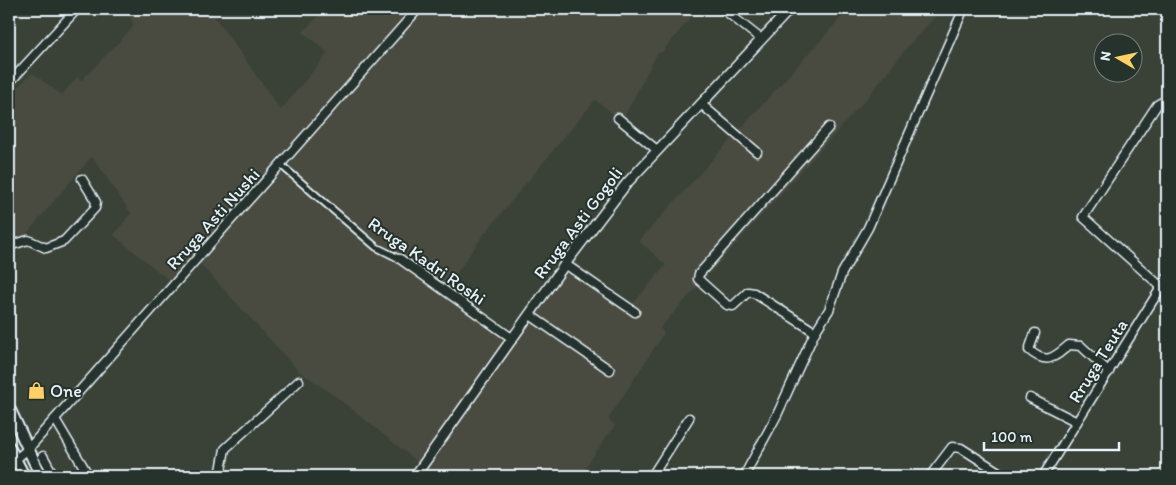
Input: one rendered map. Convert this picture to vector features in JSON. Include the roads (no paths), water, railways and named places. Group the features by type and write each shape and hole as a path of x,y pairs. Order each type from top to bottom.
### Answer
{"main road":[{"path":"9,408 41,476"},
{"path":"9,447 12,462 24,476"}],"street":[{"path":"9,83 77,9"},
{"name":"Rruga Asti Nushi","path":"12,462 29,448 418,9"},
{"path":"723,9 761,39"},
{"name":"Rruga Asti Gogoli","path":"415,476 566,264 627,183 790,9"},
{"path":"744,476 777,415 815,332 829,310 842,273 868,228 962,15 962,9"},
{"path":"1164,290 1083,217 1157,105 1162,102 1167,106"},
{"path":"701,104 756,152"},
{"path":"618,118 657,150"},
{"path":"815,332 754,293 748,292 733,306 726,305 698,279 699,274 829,127"},
{"name":"Rruga Kadri Roshi","path":"281,165 376,246 400,259 513,339"},
{"path":"9,246 28,240 46,248 64,241 95,208 96,202 82,179"},
{"path":"566,264 635,312"},
{"name":"Rruga Teuta","path":"1043,476 1164,290 1167,278"},
{"path":"530,315 610,370"},
{"path":"1035,333 1028,350 1032,353 1048,359 1055,358 1069,345 1081,346 1110,372"},
{"path":"220,476 225,449 298,380"},
{"path":"1030,398 1077,422"},
{"path":"55,418 90,476"},
{"path":"652,476 689,418"},
{"path":"930,476 952,447 961,448 1005,476"},
{"path":"43,456 54,476"}],"place":[{"name":"One","path":"36,391"}]}
